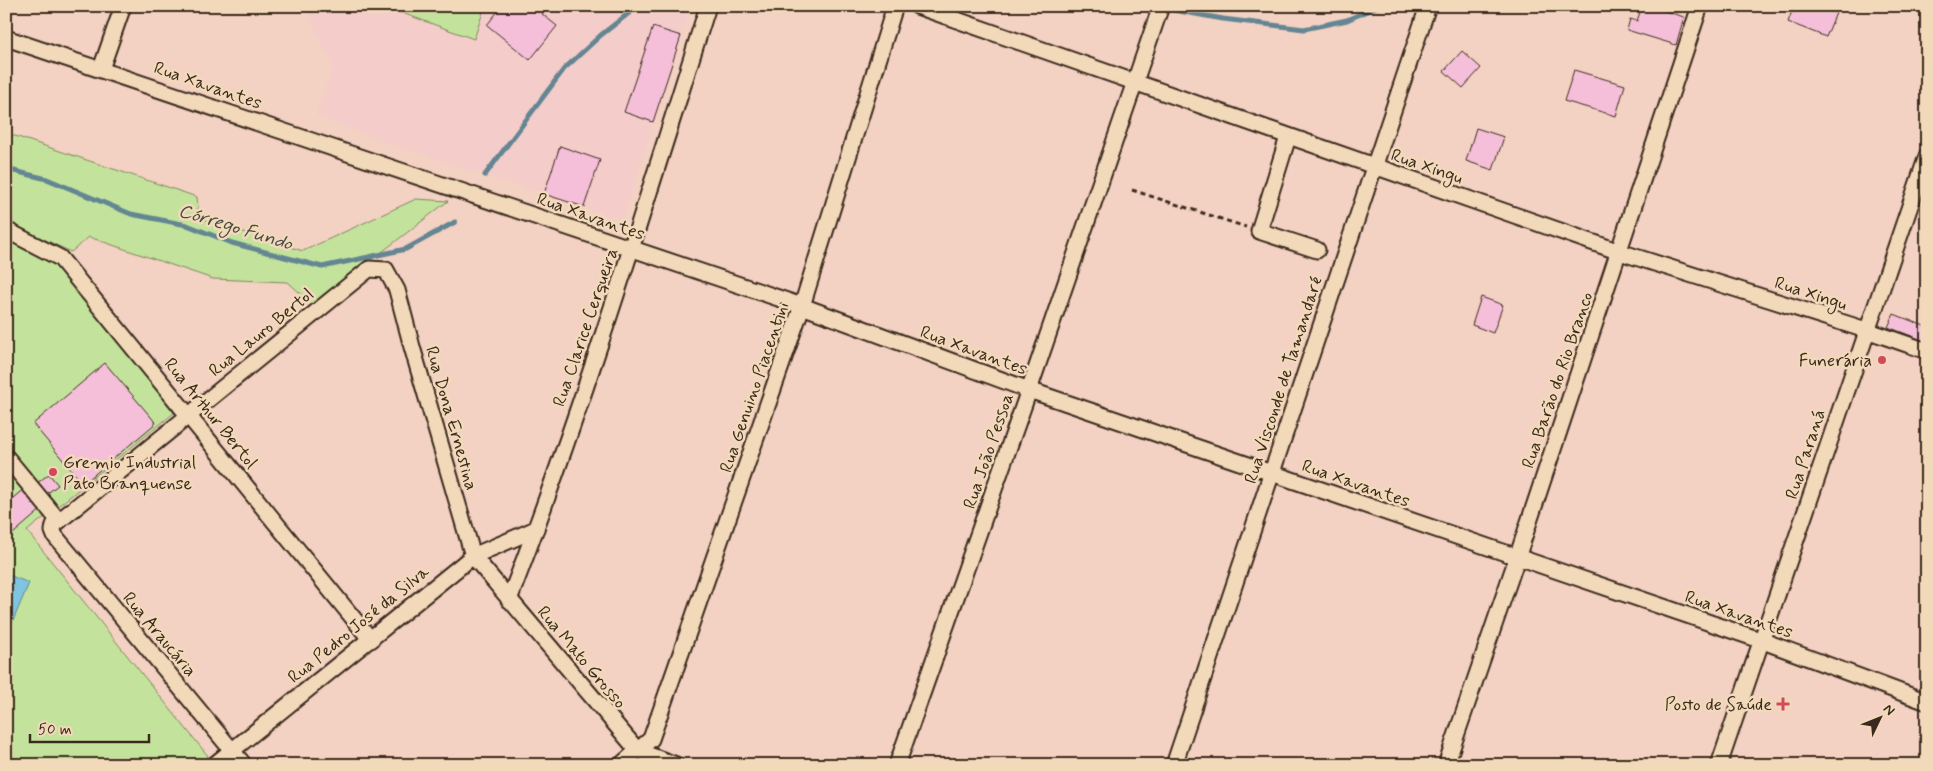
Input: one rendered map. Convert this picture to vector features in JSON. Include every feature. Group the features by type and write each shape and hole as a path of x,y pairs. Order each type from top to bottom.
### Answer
{"street":[{"path":"101,69 123,6"},
{"name":"Rua Clarice Cerqueira","path":"509,600 536,529 631,249 708,6"},
{"name":"Rua Genuino Piacentini","path":"621,765 651,739 802,306 895,6"},
{"name":"Rua Xingu","path":"917,6 1620,252 1927,351"},
{"name":"Rua João Pessoa","path":"897,765 1161,6"},
{"name":"Rua Visconde de Tamandaré","path":"1174,765 1428,6"},
{"name":"Rua Barão do Rio Branco","path":"1446,765 1620,252 1700,6"},
{"name":"Rua Xavantes","path":"6,38 802,306 1029,390 1763,642 1927,702"},
{"path":"1288,137 1259,231 1317,250"},
{"name":"Rua Paraná","path":"1719,765 1763,642 1866,330 1927,156"},
{"name":"Rua Arthur Bertol","path":"6,230 60,258 370,640"},
{"name":"Rua Lauro Bertol","path":"57,523 369,269 386,270 397,290"},
{"name":"Rua Dona Ernestina","path":"397,290 412,348 473,556"},
{"name":"Rua Araucária","path":"7,458 57,523 53,530 55,536 244,765"},
{"name":"Rua Pedro José da Silva","path":"214,765 473,556 536,529"},
{"name":"Rua Mato Grosso","path":"473,556 638,751 676,765"}],"path":[{"path":"1132,190 1259,231"}],"shaded area":[{"path":"305,6 691,6 622,220 392,144 316,115 333,67"}],"green space":[{"path":"383,6 485,6 474,39"},
{"path":"6,133 197,197 199,218 303,251 416,199 448,201 313,305 288,282 213,279 89,237 71,252 6,221"},
{"name":"Gremio Industrial Pato Branquense","path":"6,234 57,263 174,413 27,531 208,756 198,765 6,765"}],"water":[{"path":"6,574 29,583 7,635 6,635"}],"building":[{"path":"502,6 549,6 542,14 557,26 530,60 487,25"},
{"path":"1642,6 1649,6 1684,17 1676,45 1627,30 1630,19 1637,21"},
{"path":"1794,6 1819,6 1836,13 1826,37 1788,22"},
{"path":"653,27 681,36 653,122 624,112"},
{"path":"1462,51 1481,68 1463,88 1444,71"},
{"path":"1574,70 1625,85 1616,116 1564,101"},
{"path":"1476,128 1504,137 1493,170 1466,161"},
{"path":"560,146 600,160 584,207 544,194"},
{"path":"1481,297 1503,305 1493,333 1472,325"},
{"path":"1894,314 1927,327 1927,342 1888,327"},
{"path":"105,363 156,423 83,484 33,424"},
{"path":"49,474 58,485 45,495 36,484"},
{"path":"26,487 43,508 7,539 6,491 13,498"}],"waterway":[{"name":"Córrego Fundo","path":"485,175 564,69 601,35 638,6"},
{"name":"Córrego Fundo","path":"1173,10 1223,19 1304,29 1347,20 1378,6"},
{"name":"Córrego Fundo","path":"6,169 47,179 131,214 187,225 232,243 322,267 406,249 455,222"}],"place":[{"name":"Funerária","path":"1882,360"},
{"name":"Gremio Industrial Pato Branquense","path":"53,472"},
{"name":"Posto de Saúde","path":"1783,704"}]}
